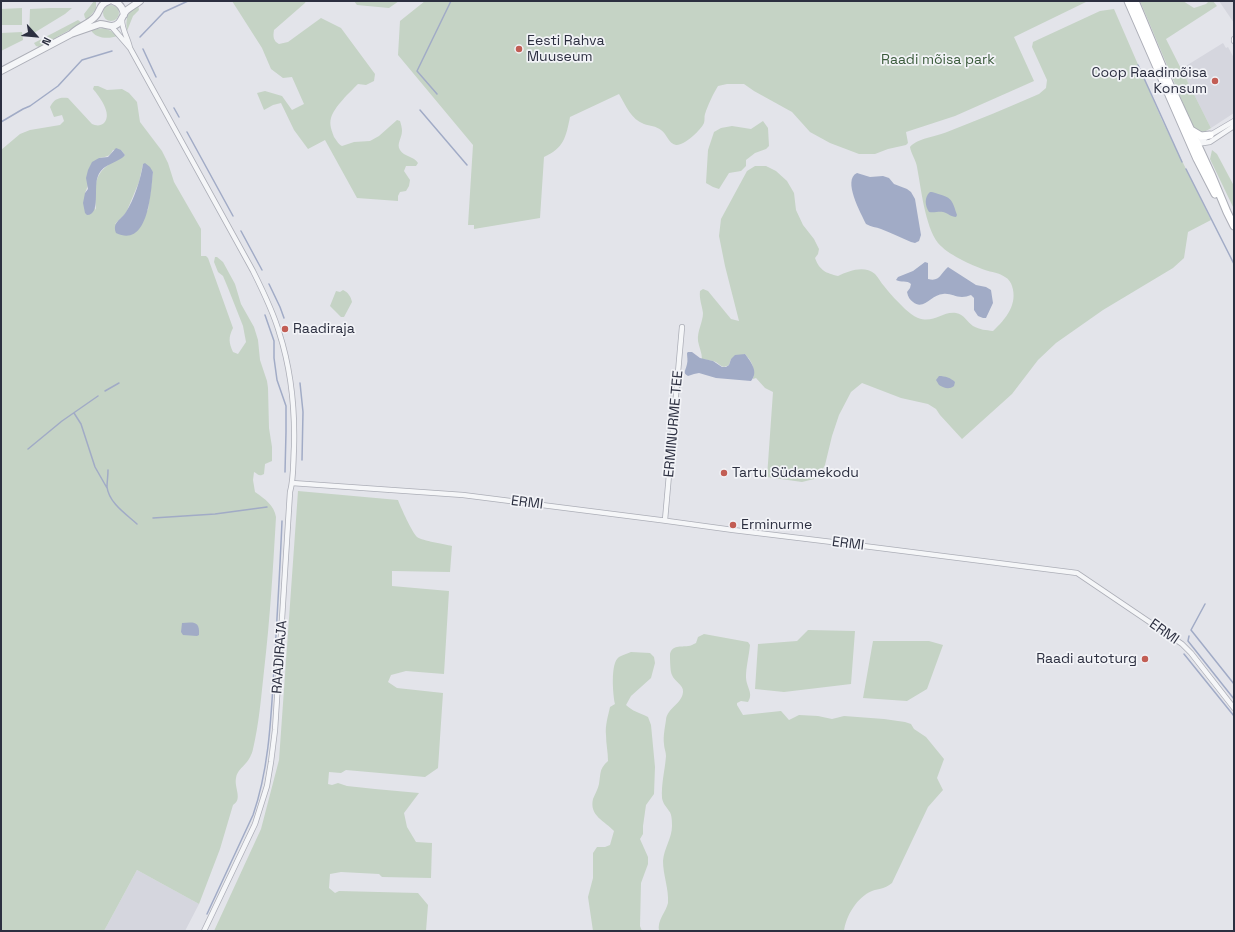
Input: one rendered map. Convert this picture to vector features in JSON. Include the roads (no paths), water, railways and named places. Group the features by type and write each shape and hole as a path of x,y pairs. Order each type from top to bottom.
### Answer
{"main road":[{"path":"1128,1 1194,146 1214,182 1234,226"},
{"path":"1135,1 1170,85 1191,130 1194,146"},
{"path":"1191,130 1201,136 1210,135"}],"street":[{"path":"1,71 71,34 92,19 100,6 109,1"},
{"path":"71,34 76,34 97,25 117,24 127,10 140,1"},
{"path":"119,2 122,7 123,17"},
{"path":"100,6 100,19 108,25"},
{"name":"RAADIRAJA","path":"123,17 123,29 129,40 130,48"},
{"name":"RAADIRAJA","path":"108,25 130,48 253,271 266,299 281,339 289,372 293,407 294,426 292,482 290,492 275,730 267,786 255,824 204,931"},
{"path":"1194,146 1200,140 1234,121"},
{"path":"1194,146 1210,142 1234,126"},
{"name":"ERMINURME TEE","path":"665,520 682,327"},
{"name":"ERMI","path":"292,482 463,495 1077,573 1182,644 1191,653 1234,708"}],"water":[{"path":"116,148 121,150 125,155 119,160 103,168 100,172 97,181 94,210 91,214 87,215 85,213 83,203 85,193 88,189 86,178 88,170 92,162 99,158 108,157"},
{"path":"145,163 153,172 149,203 142,225 135,233 127,236 116,233 115,226 126,212 132,201 139,182 143,164"},
{"path":"857,173 870,177 883,176 889,178 894,184 911,192 915,199 921,235 919,241 915,243 911,242 866,224 857,205 852,189 851,182"},
{"path":"930,192 947,197 955,209 957,215 956,217 943,212 929,212 926,202 927,196"},
{"path":"925,262 928,263 928,279 932,280 940,277 948,267 976,285 986,287 991,290 993,303 986,318 978,316 974,310 974,298 971,295 962,297 943,294 921,305 912,301 907,292 911,284 896,280 898,277 913,271"},
{"path":"688,352 692,352 700,358 713,361 722,367 729,365 731,359 735,355 745,354 753,367 753,378 751,381 716,378 699,373 688,376 685,372"},
{"path":"939,376 952,379 955,382 954,386 946,388 939,385 936,380"},
{"path":"182,623 195,623 199,630 199,635 183,635 181,632"}],"waterway":[{"path":"140,37 164,12 188,1"},
{"path":"437,94 417,71 451,1"},
{"path":"143,49 156,77"},
{"path":"1,122 30,106 58,86 82,60 112,51"},
{"path":"1138,65 1182,162"},
{"path":"174,108 179,117"},
{"path":"420,110 467,165"},
{"path":"187,132 233,216"},
{"path":"1186,169 1234,264"},
{"path":"241,231 262,270"},
{"path":"269,284 284,318"},
{"path":"265,315 274,341 274,358 277,380 286,406 285,472"},
{"path":"105,391 119,383"},
{"path":"300,383 303,412 302,460"},
{"path":"28,449 62,421 98,396"},
{"path":"74,413 81,424 95,467 107,488"},
{"path":"108,470 108,493 114,503 137,524"},
{"path":"153,518 215,514 267,507"},
{"path":"207,914 253,815 263,780 272,706 282,521"},
{"path":"1205,604 1191,630 1234,684"},
{"path":"1189,636 1188,641 1234,699"},
{"path":"1184,654 1234,716"}],"place":[{"name":"Eesti Rahva Muuseum","path":"519,49"},
{"name":"Coop Raadimõisa Konsum","path":"1215,81"},
{"name":"Raadiraja","path":"285,329"},
{"name":"Tartu Südamekodu","path":"724,473"},
{"name":"Erminurme","path":"733,525"},
{"name":"Raadi autoturg","path":"1145,659"}],"park label":[{"name":"Raadi mõisa park","path":"938,60"}]}
